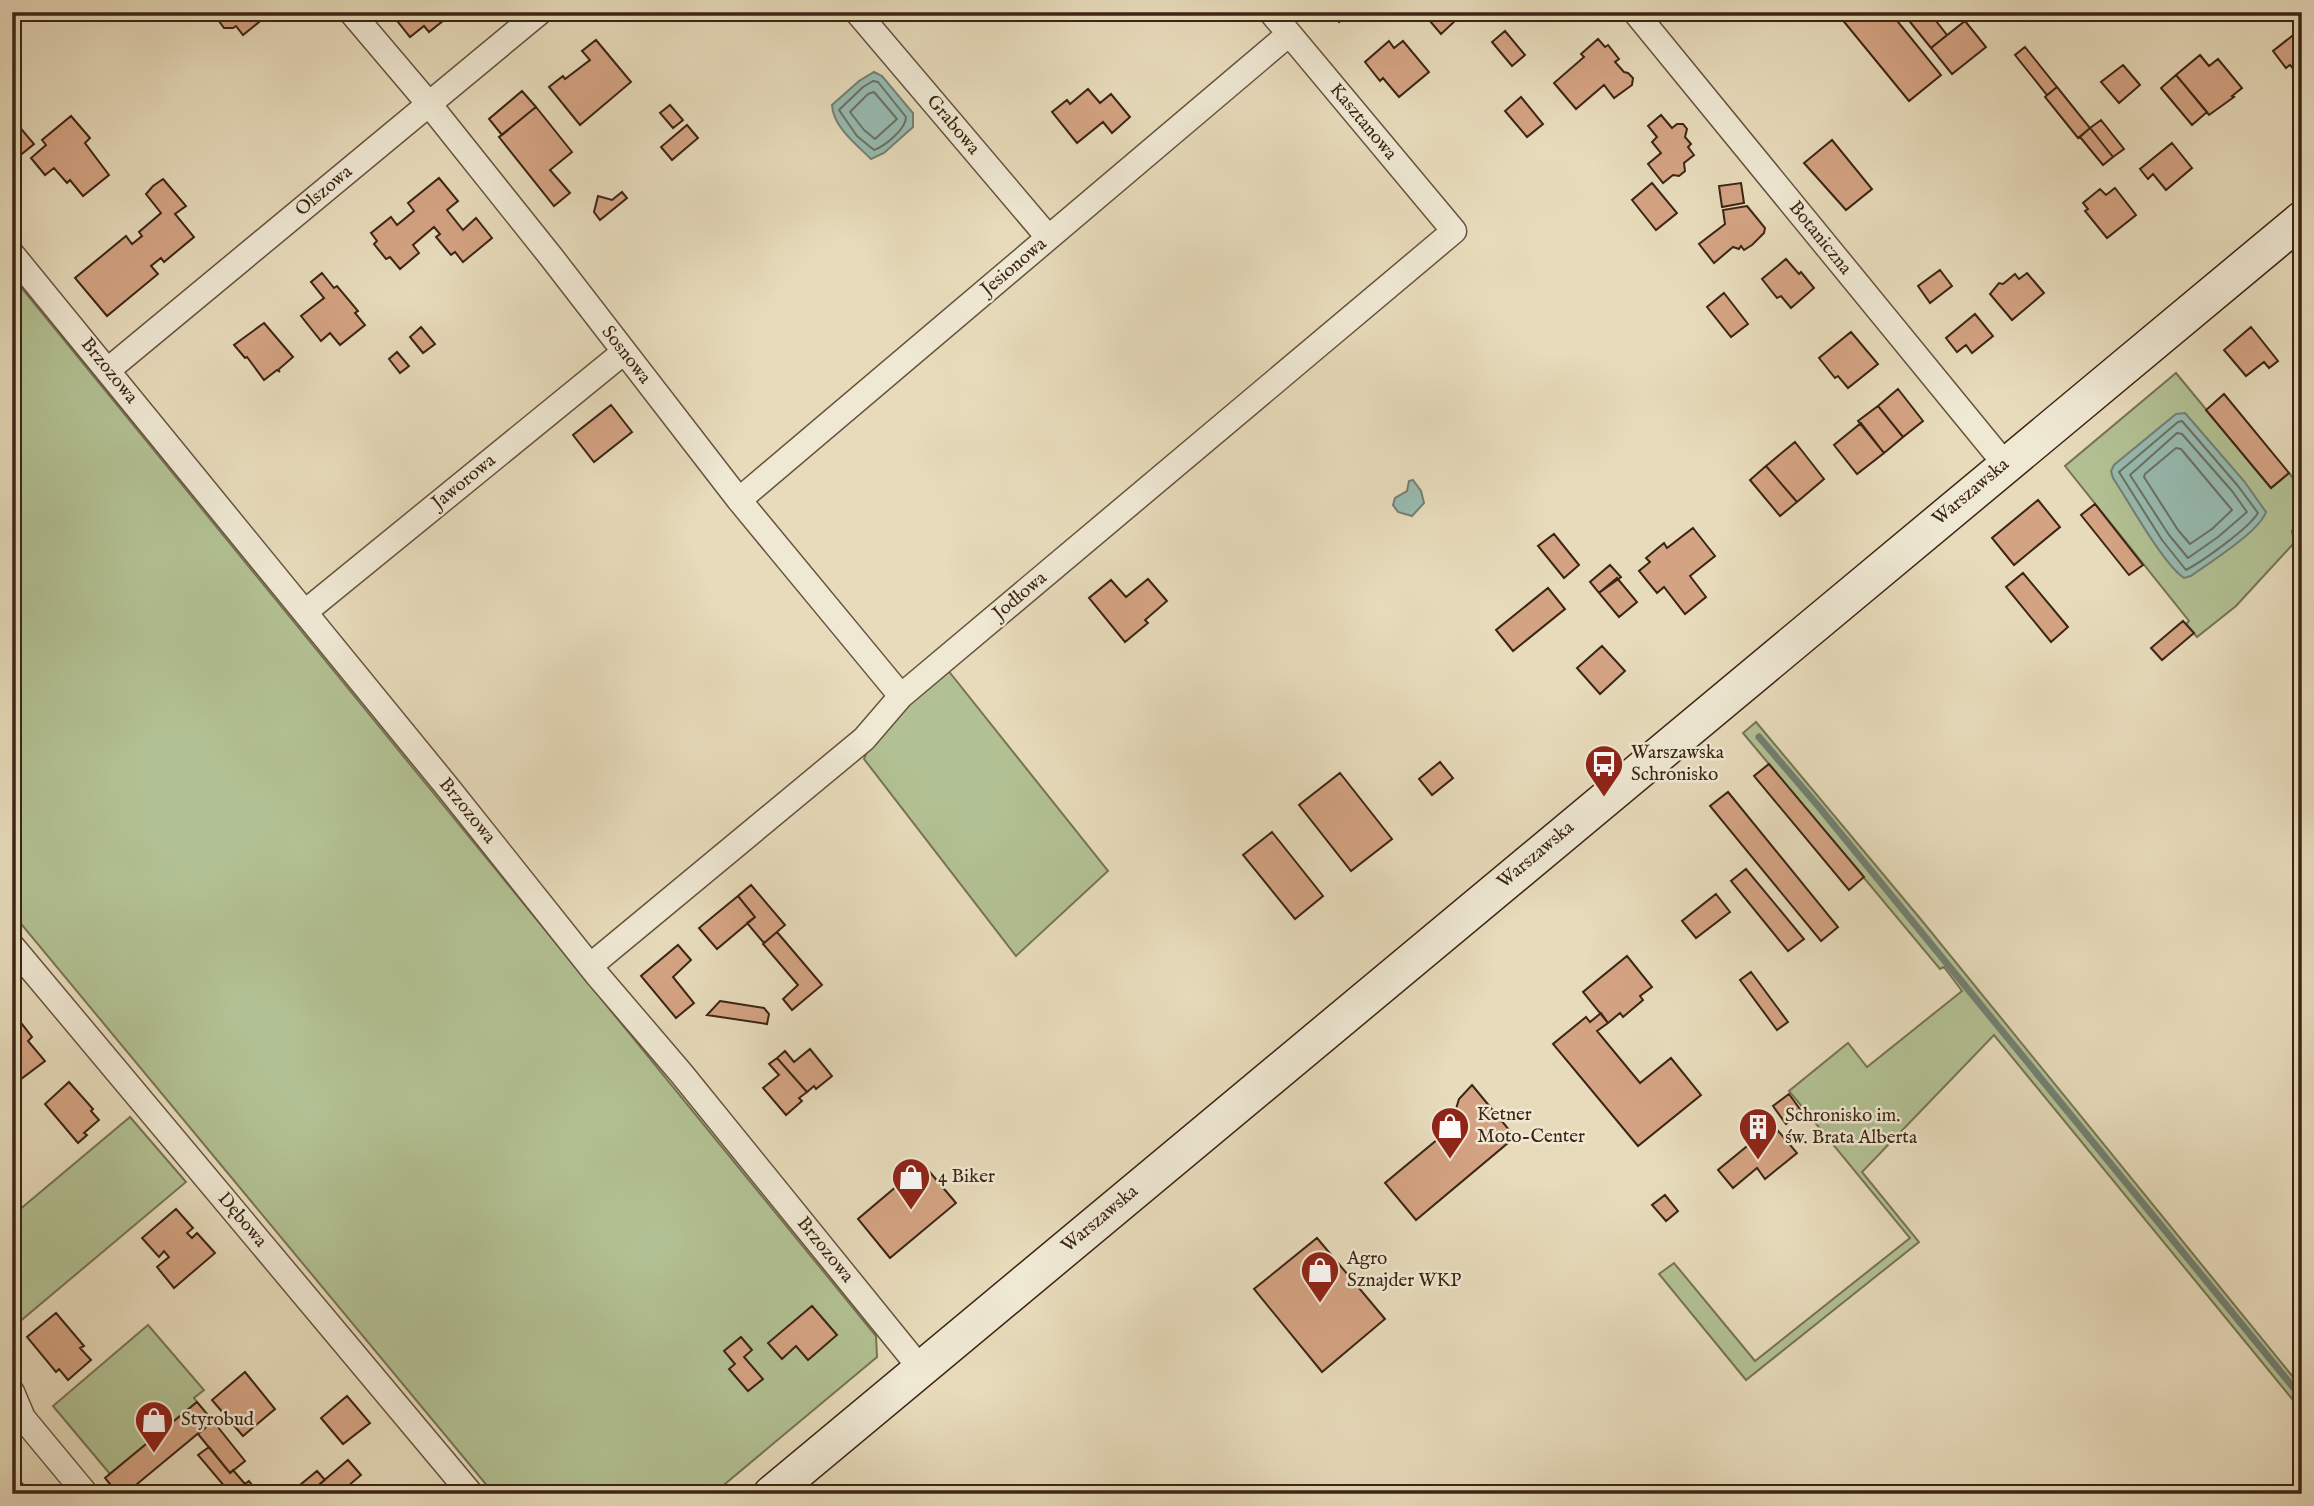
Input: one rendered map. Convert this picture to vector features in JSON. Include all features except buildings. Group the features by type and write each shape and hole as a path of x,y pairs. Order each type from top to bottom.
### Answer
{"main road":[{"name":"Warszawska","path":"771,1494 2302,219"}],"street":[{"name":"Sosnowa","path":"351,12 429,104 552,258 739,500 901,696"},
{"name":"Olszowa","path":"108,370 540,12"},
{"name":"Grabowa","path":"857,12 1048,237"},
{"name":"Kasztanowa","path":"1271,12 1454,231"},
{"name":"Botaniczna","path":"1635,12 2005,464"},
{"name":"Jesionowa","path":"739,500 1289,34"},
{"name":"Jodłowa","path":"590,966 864,739 901,696 1454,231"},
{"name":"Brzozowa","path":"12,254 921,1369"},
{"name":"Jaworowa","path":"304,612 624,352"},
{"name":"Dębowa","path":"12,946 471,1494"},
{"path":"12,1392 23,1418 86,1494"}],"green space":[{"path":"12,276 876,1336 877,1357 713,1494 494,1494 12,913"},
{"path":"2176,373 2271,488 2289,473 2302,489 2302,523 2292,531 2294,543 2236,606 2197,637 2186,624 2189,621 2065,466"},
{"path":"947,669 1108,871 1016,956 864,759 874,734"},
{"path":"1756,722 1923,922 2302,1388 2302,1411 1994,1035 1862,1172 1919,1242 1746,1380 1659,1274 1674,1263 1755,1361 1910,1238 1789,1091 1848,1043 1867,1067 1962,991 1944,967 1940,969 1743,733"},
{"path":"130,1117 186,1182 12,1328 12,1216"},
{"path":"148,1325 204,1390 194,1398 197,1402 110,1474 53,1406"}],"water":[{"path":"874,72 882,76 913,113 913,127 884,153 871,159 841,128 832,105 859,81"},
{"path":"2185,413 2244,481 2266,512 2262,520 2244,538 2191,576 2184,578 2157,547 2111,471 2114,465 2176,414"},
{"path":"1413,480 1421,491 1424,503 1412,516 1398,512 1393,505 1395,498 1407,491 1409,481"}],"waterway":[{"path":"1759,737 2302,1398"}],"place":[{"name":"Warszawska Schronisko","path":"1604,798"},
{"name":"Ketner Moto-Center","path":"1450,1160"},
{"name":"Schronisko im. św. Brata Alberta","path":"1758,1161"},
{"name":"4 Biker","path":"911,1211"},
{"name":"Agro Sznajder WKP","path":"1320,1304"},
{"name":"Styrobud","path":"154,1454"}]}
